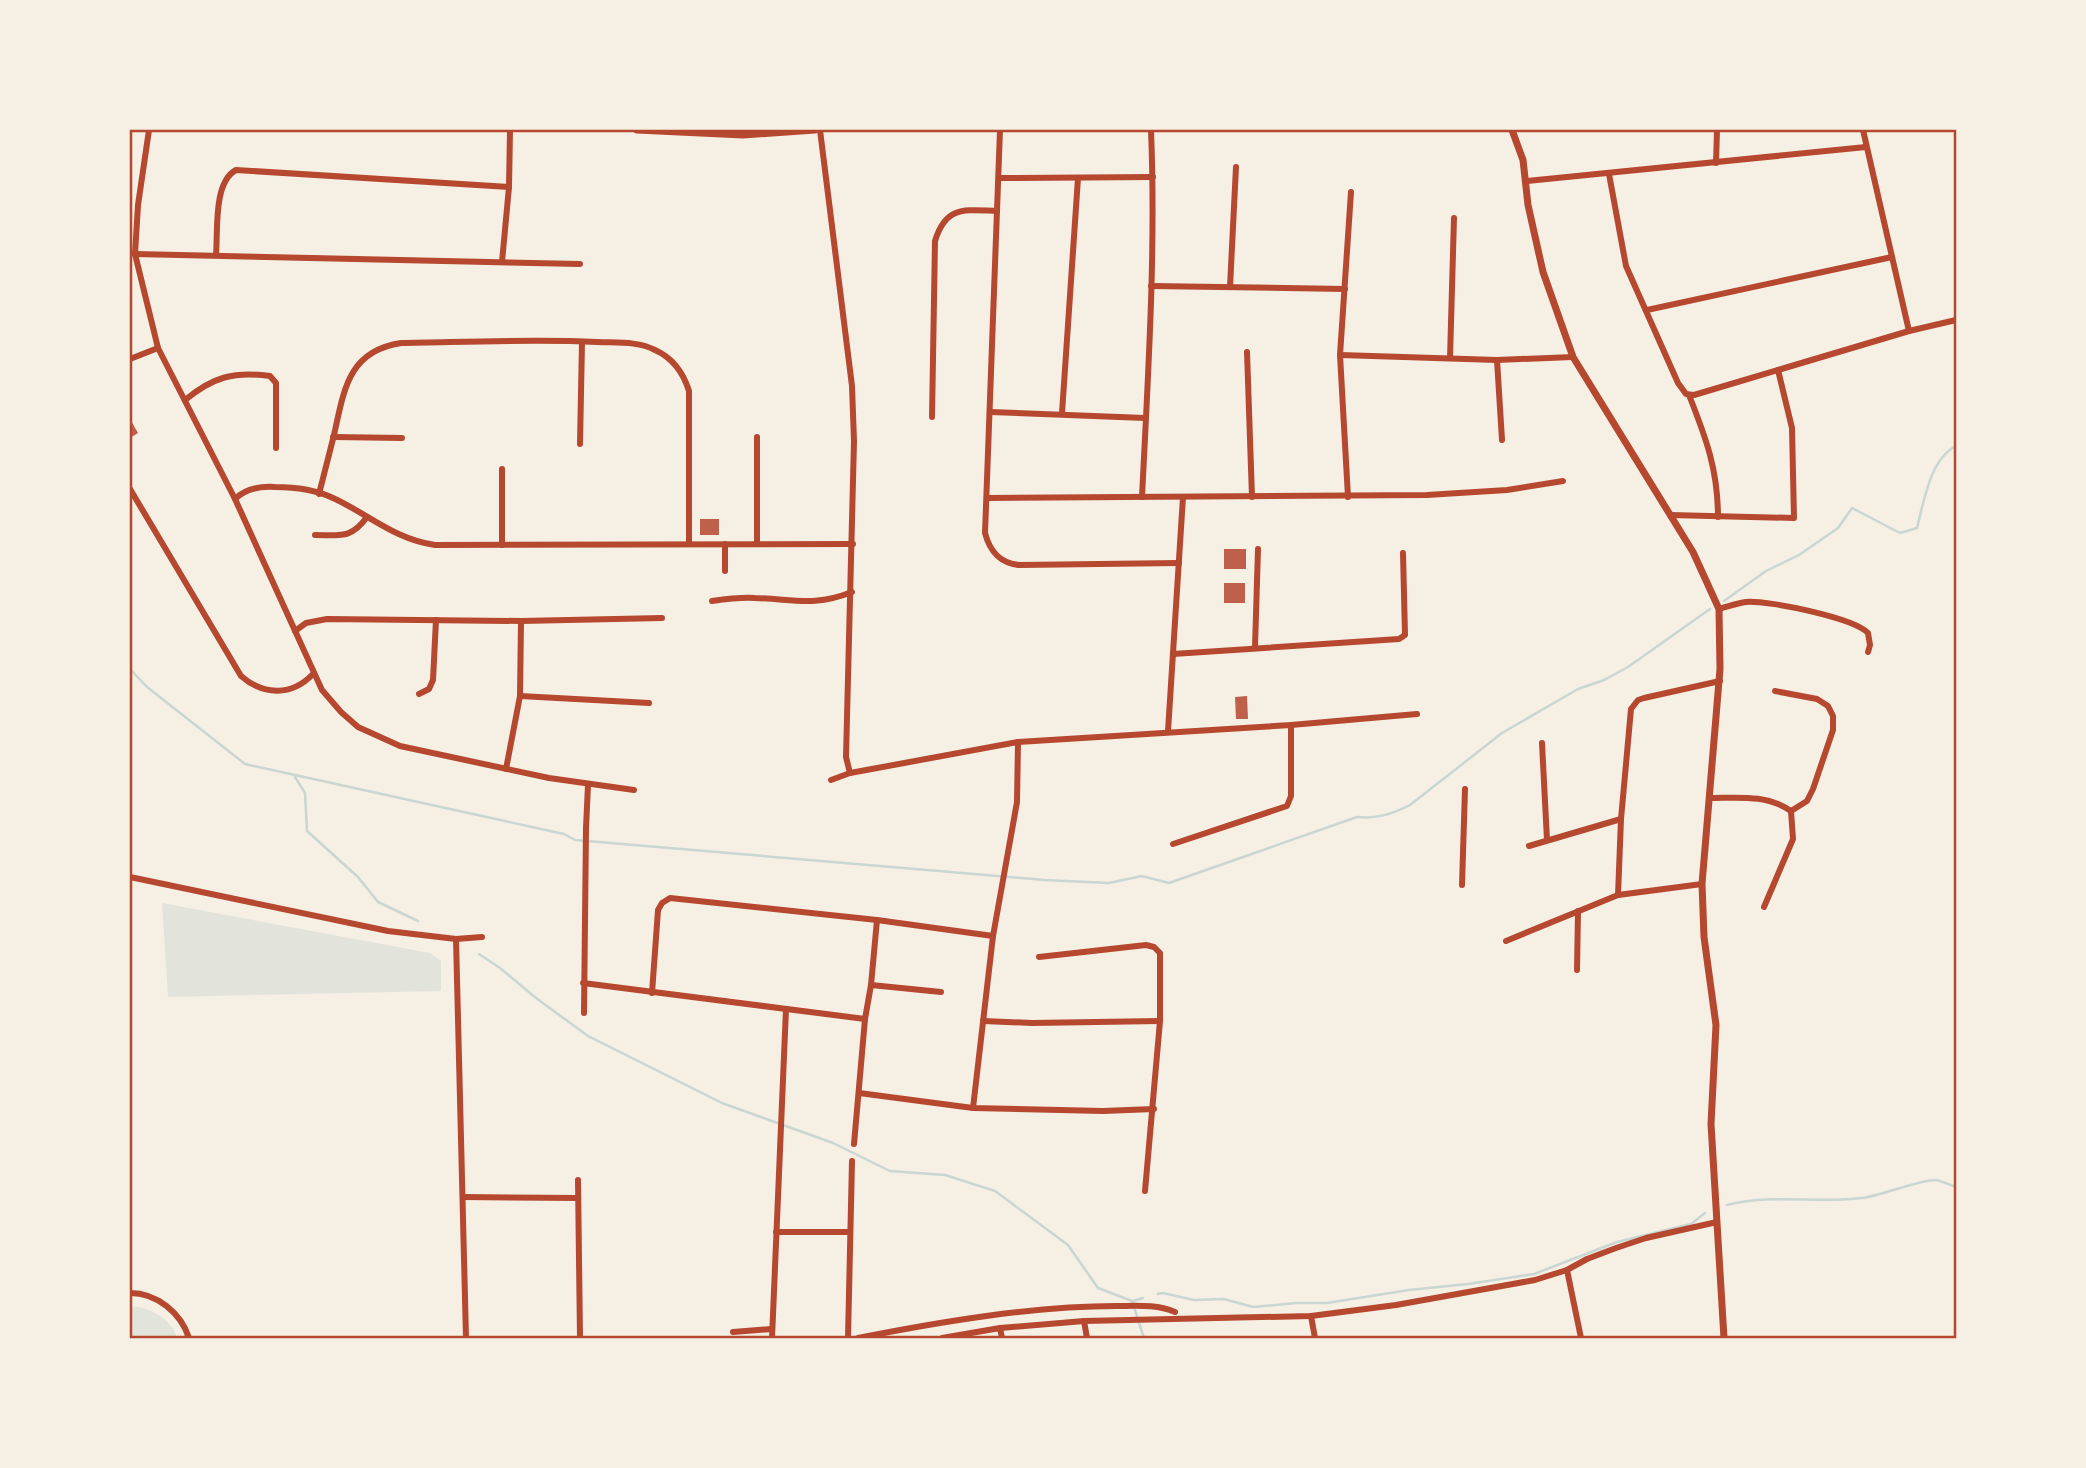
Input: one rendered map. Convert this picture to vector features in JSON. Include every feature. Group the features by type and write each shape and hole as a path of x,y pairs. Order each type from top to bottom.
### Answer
{"street":[{"path":"146,130 135,254 158,348 235,499 322,690 341,712 371,734 411,748 588,785 634,790"},
{"path":"502,262 509,187 510,130"},
{"path":"637,130 743,135 818,130 852,386 853,544 846,757 850,773"},
{"path":"1000,130 986,539 995,554 1005,562 1019,565 1179,563"},
{"path":"1142,496 1153,177 1151,130"},
{"path":"1512,130 1521,151 1528,205 1543,272 1573,357 1693,552 1719,609 1720,681 1702,884 1703,927 1716,1025 1711,1124 1724,1339"},
{"path":"1716,163 1717,130"},
{"path":"1863,130 1909,331"},
{"path":"1527,181 1866,147"},
{"path":"1230,287 1236,167"},
{"path":"216,255 220,191 225,178 236,170 509,187"},
{"path":"1608,174 1626,267 1678,383 1689,395 1707,439 1718,487 1718,517"},
{"path":"1062,413 1078,177"},
{"path":"999,178 1153,177"},
{"path":"1348,497 1340,355 1351,192"},
{"path":"130,205 138,205"},
{"path":"932,417 935,240 940,226 947,216 954,212 997,211"},
{"path":"1450,358 1454,218"},
{"path":"135,254 580,264"},
{"path":"1647,310 1892,257"},
{"path":"1150,286 1345,289"},
{"path":"1689,395 1909,331 1956,320"},
{"path":"580,444 582,342"},
{"path":"319,494 347,381 364,358 384,346 401,343 582,342 646,346 664,355 683,375 690,400 689,543"},
{"path":"130,359 158,348"},
{"path":"1247,352 1252,497"},
{"path":"1340,355 1497,360 1573,357"},
{"path":"1497,360 1502,440"},
{"path":"1670,515 1794,518 1792,428 1778,370"},
{"path":"186,400 202,386 220,378 270,376 276,383 276,448"},
{"path":"990,412 1146,418"},
{"path":"333,437 402,438"},
{"path":"757,437 757,544"},
{"path":"502,469 502,545"},
{"path":"987,498 1348,497 1507,489 1563,481"},
{"path":"235,499 247,490 269,486 301,488 331,497 396,534 424,544 853,544"},
{"path":"130,489 241,676 259,688 274,691 289,690 303,684 313,674"},
{"path":"1168,731 1183,497"},
{"path":"315,535 351,533 357,530 367,517"},
{"path":"725,544 725,571"},
{"path":"1255,647 1258,549"},
{"path":"1173,654 1399,639 1405,635 1403,554"},
{"path":"712,600 755,598 807,602 829,600 852,592"},
{"path":"1719,609 1754,603 1799,609 1854,623 1868,633 1868,652"},
{"path":"295,631 306,623 327,619 521,621 662,618"},
{"path":"419,694 429,689 433,680 436,620"},
{"path":"506,769 520,696 521,621"},
{"path":"1618,895 1629,718 1634,703 1644,698 1720,681"},
{"path":"1775,691 1817,699 1828,706 1833,716 1833,730 1813,789 1807,801 1791,811"},
{"path":"520,696 649,703"},
{"path":"831,780 850,773 1018,741 1291,725 1418,714"},
{"path":"1173,844 1287,806 1291,796 1291,725"},
{"path":"973,1108 993,936 1017,803 1018,741"},
{"path":"1542,743 1547,840"},
{"path":"584,1013 588,785"},
{"path":"1462,885 1465,789"},
{"path":"1709,798 1768,800 1780,803 1791,811 1793,839 1764,907"},
{"path":"1529,846 1621,819"},
{"path":"130,877 388,931 456,939 482,937"},
{"path":"1506,941 1618,895 1702,884"},
{"path":"652,993 658,911 662,903 670,898 877,920 993,936"},
{"path":"1577,970 1578,911"},
{"path":"854,1144 864,1019 871,985 877,920"},
{"path":"456,939 466,1339"},
{"path":"1039,957 1146,945 1154,947 1161,958 1160,1021 1146,1191"},
{"path":"583,984 864,1019"},
{"path":"871,985 941,992"},
{"path":"772,1339 786,1009"},
{"path":"983,1021 1160,1021"},
{"path":"859,1093 973,1108 1103,1111 1154,1109"},
{"path":"848,1339 852,1161"},
{"path":"578,1180 580,1339"},
{"path":"463,1197 578,1198"},
{"path":"942,1339 1000,1328 1084,1321 1311,1316 1396,1305 1535,1280 1567,1270 1626,1244 1717,1222"},
{"path":"776,1232 850,1232"},
{"path":"1567,1270 1581,1339"},
{"path":"130,1293 150,1296 165,1305 180,1319 190,1339"},
{"path":"858,1339 907,1329 1061,1308 1140,1306 1175,1312"},
{"path":"1311,1316 1315,1339"},
{"path":"1084,1321 1087,1339"},
{"path":"1000,1328 1002,1339"},
{"path":"733,1332 772,1329"}],"shaded area":[{"path":"162,903 430,953 441,961 441,991 168,997"},
{"path":"130,1306 145,1309 165,1319 177,1338 130,1338"}],"building":[{"path":"130,419 138,433 130,438"},
{"path":"700,519 719,519 719,535 700,535"},
{"path":"1224,549 1246,549 1246,569 1224,569"},
{"path":"1224,583 1245,583 1245,603 1224,603"},
{"path":"1247,696 1248,719 1236,719 1235,697"}],"waterway":[{"path":"1724,601 1766,571 1799,555 1838,528 1852,508 1900,533 1917,528 1934,471 1947,452 1956,446"},
{"path":"130,669 147,687 245,764 564,834 575,840 1044,880 1109,883 1142,876 1169,883 1357,817 1384,815 1410,805 1502,733 1578,689 1604,680 1628,667 1710,609"},
{"path":"295,777 305,793 307,831 358,877 378,902 418,921"},
{"path":"479,954 588,1036 722,1103 833,1143 890,1171 945,1175 995,1191 1068,1245 1098,1288 1132,1301 1144,1338"},
{"path":"1727,1205 1777,1199 1862,1198 1930,1180 1956,1187"},
{"path":"1158,1294 1194,1300 1224,1299 1253,1307 1327,1303 1468,1284 1534,1274 1617,1242 1691,1224 1705,1213"},
{"path":"1133,1301 1143,1298"}]}
